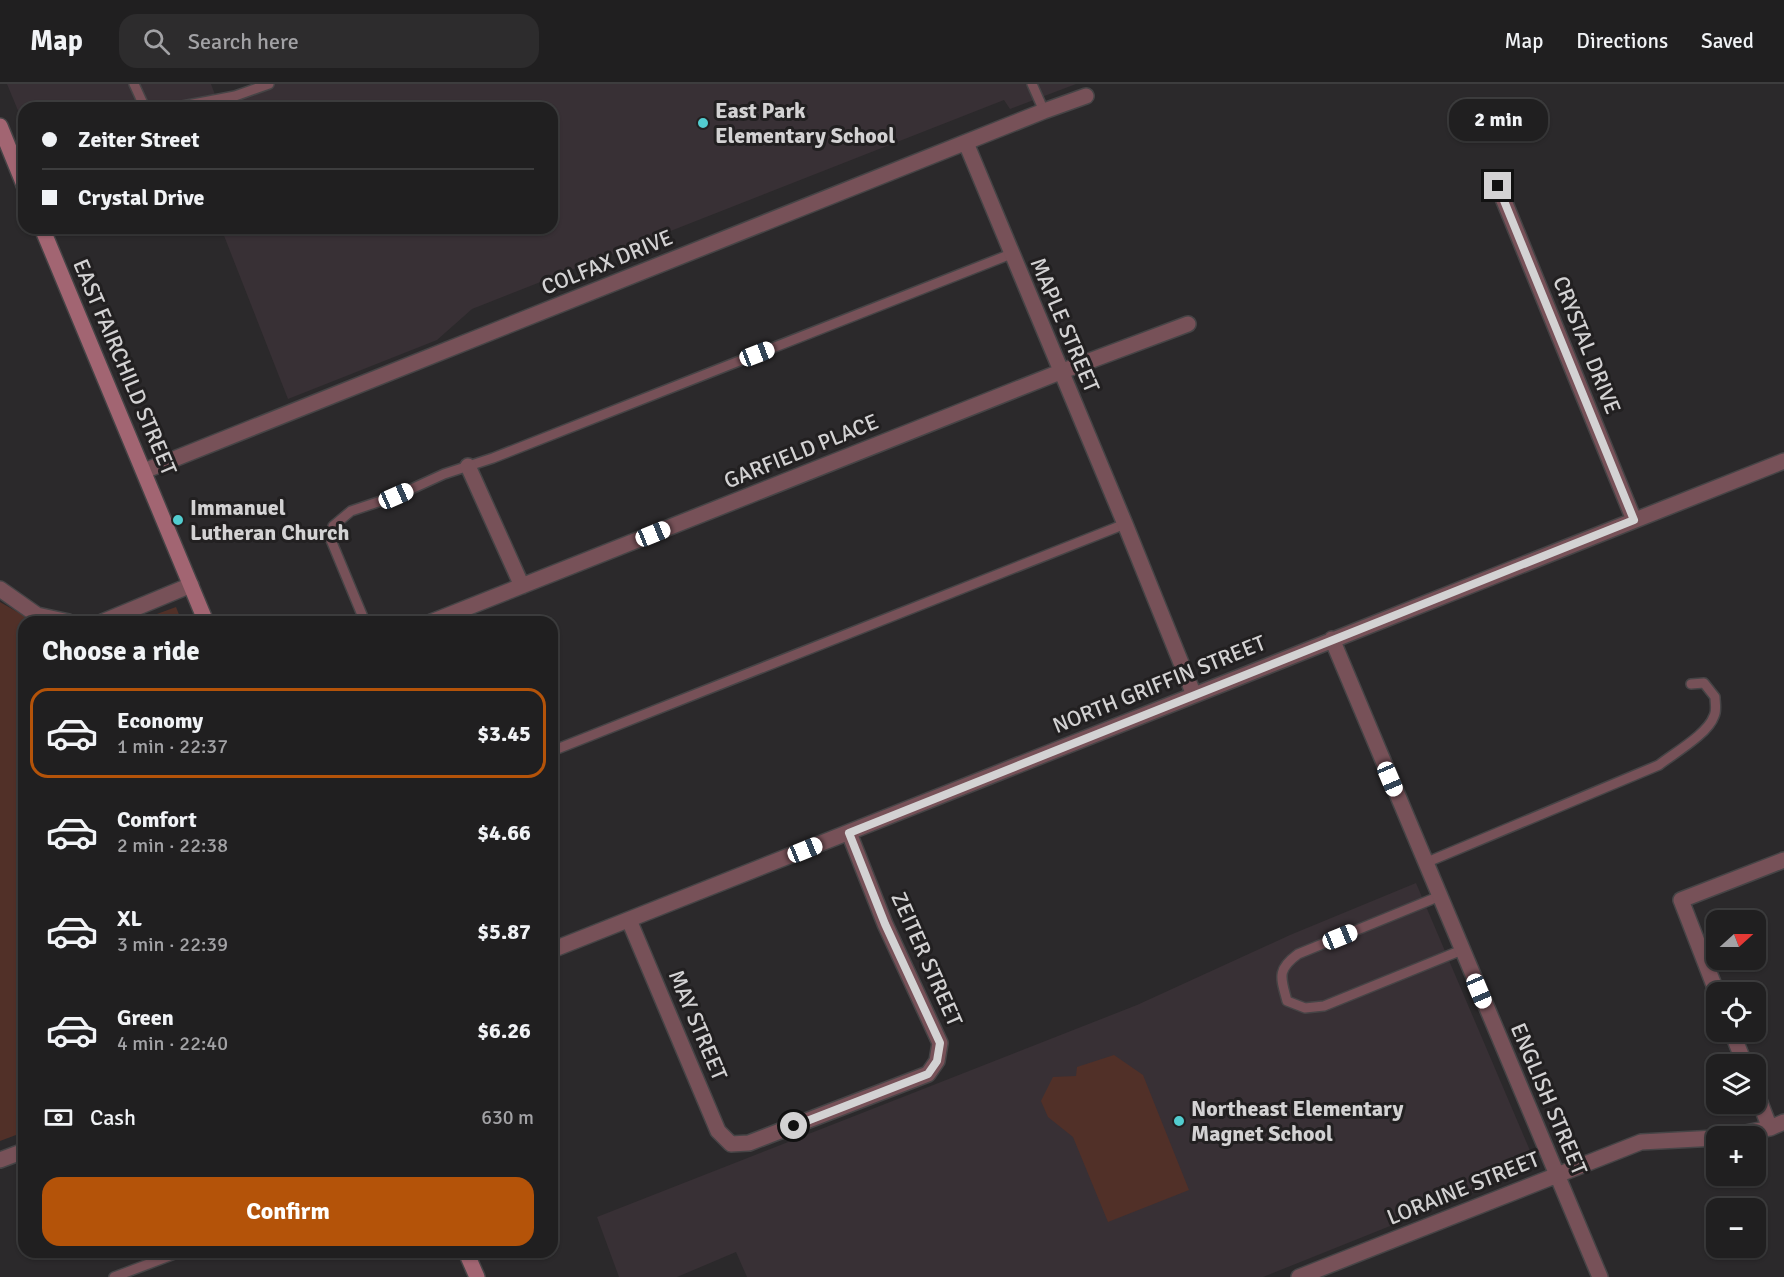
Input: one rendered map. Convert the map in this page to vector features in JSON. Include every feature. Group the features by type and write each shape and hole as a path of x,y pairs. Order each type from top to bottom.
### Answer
{"street":[{"name":"COLFAX DRIVE","path":"144,471 1086,96"},
{"path":"0,126 18,166"},
{"name":"MAPLE STREET","path":"966,143 1194,694"},
{"name":"CRYSTAL DRIVE","path":"1498,186 1634,520"},
{"name":"EAST FAIRCHILD STREET","path":"45,234 204,616"},
{"name":"GARFIELD PLACE","path":"446,616 1060,372 1188,324"},
{"name":"NORTH GRIFFIN STREET","path":"558,948 1784,461"},
{"path":"468,466 522,586"},
{"path":"116,616 191,585"},
{"path":"0,589 42,616"},
{"name":"ENGLISH STREET","path":"1332,639 1600,1277"},
{"name":"ZEITER STREET","path":"731,1144 749,1143 928,1074 937,1061 940,1043 885,924 849,833"},
{"path":"1713,982 1682,900 1784,860"},
{"name":"MAY STREET","path":"630,920 718,1131 731,1144"},
{"path":"1766,1108 1777,1125"},
{"name":"LORAINE STREET","path":"1299,1277 1641,1142 1706,1139"},
{"path":"0,1160 18,1153"},
{"path":"469,1258 477,1277"}],"lane":[{"path":"134,84 142,102"},
{"path":"204,102 235,96 270,84"},
{"path":"1032,84 1044,111"},
{"path":"363,616 331,540 333,526 351,511 396,496 444,474 1011,254"},
{"path":"558,749 1125,524"},
{"path":"1425,863 1659,765 1709,725 1715,715 1715,697 1704,683 1691,684"},
{"path":"1440,896 1298,954 1286,963 1281,978 1287,1001 1305,1008 1324,1006 1462,950"},
{"path":"114,1277 164,1258"}],"shaded area":[{"path":"7,84 211,84 217,100 270,84 1076,84 1010,109 1004,100 472,309 437,340 288,399 223,234 558,234 558,102 18,102 18,111"},
{"path":"0,602 24,616 18,616 18,1134 0,1141"},
{"path":"176,607 180,616 151,616"},
{"name":"Northeast Elementary Magnet School","path":"1416,883 1537,1167 1263,1277 747,1277 736,1252 677,1277 619,1277 597,1217 1137,1005 1290,935"},
{"path":"1114,1055 1143,1075 1189,1190 1108,1222 1073,1137 1048,1117 1041,1101 1053,1077 1076,1076 1077,1067"}],"place":[{"name":"East Park Elementary School","path":"703,123"},
{"name":"Immanuel Lutheran Church","path":"178,520"},
{"name":"Northeast Elementary Magnet School","path":"1179,1121"}],"route":[{"path":"794,1126 928,1074 937,1061 940,1043 885,924 849,833 1634,520 1498,186"}]}
